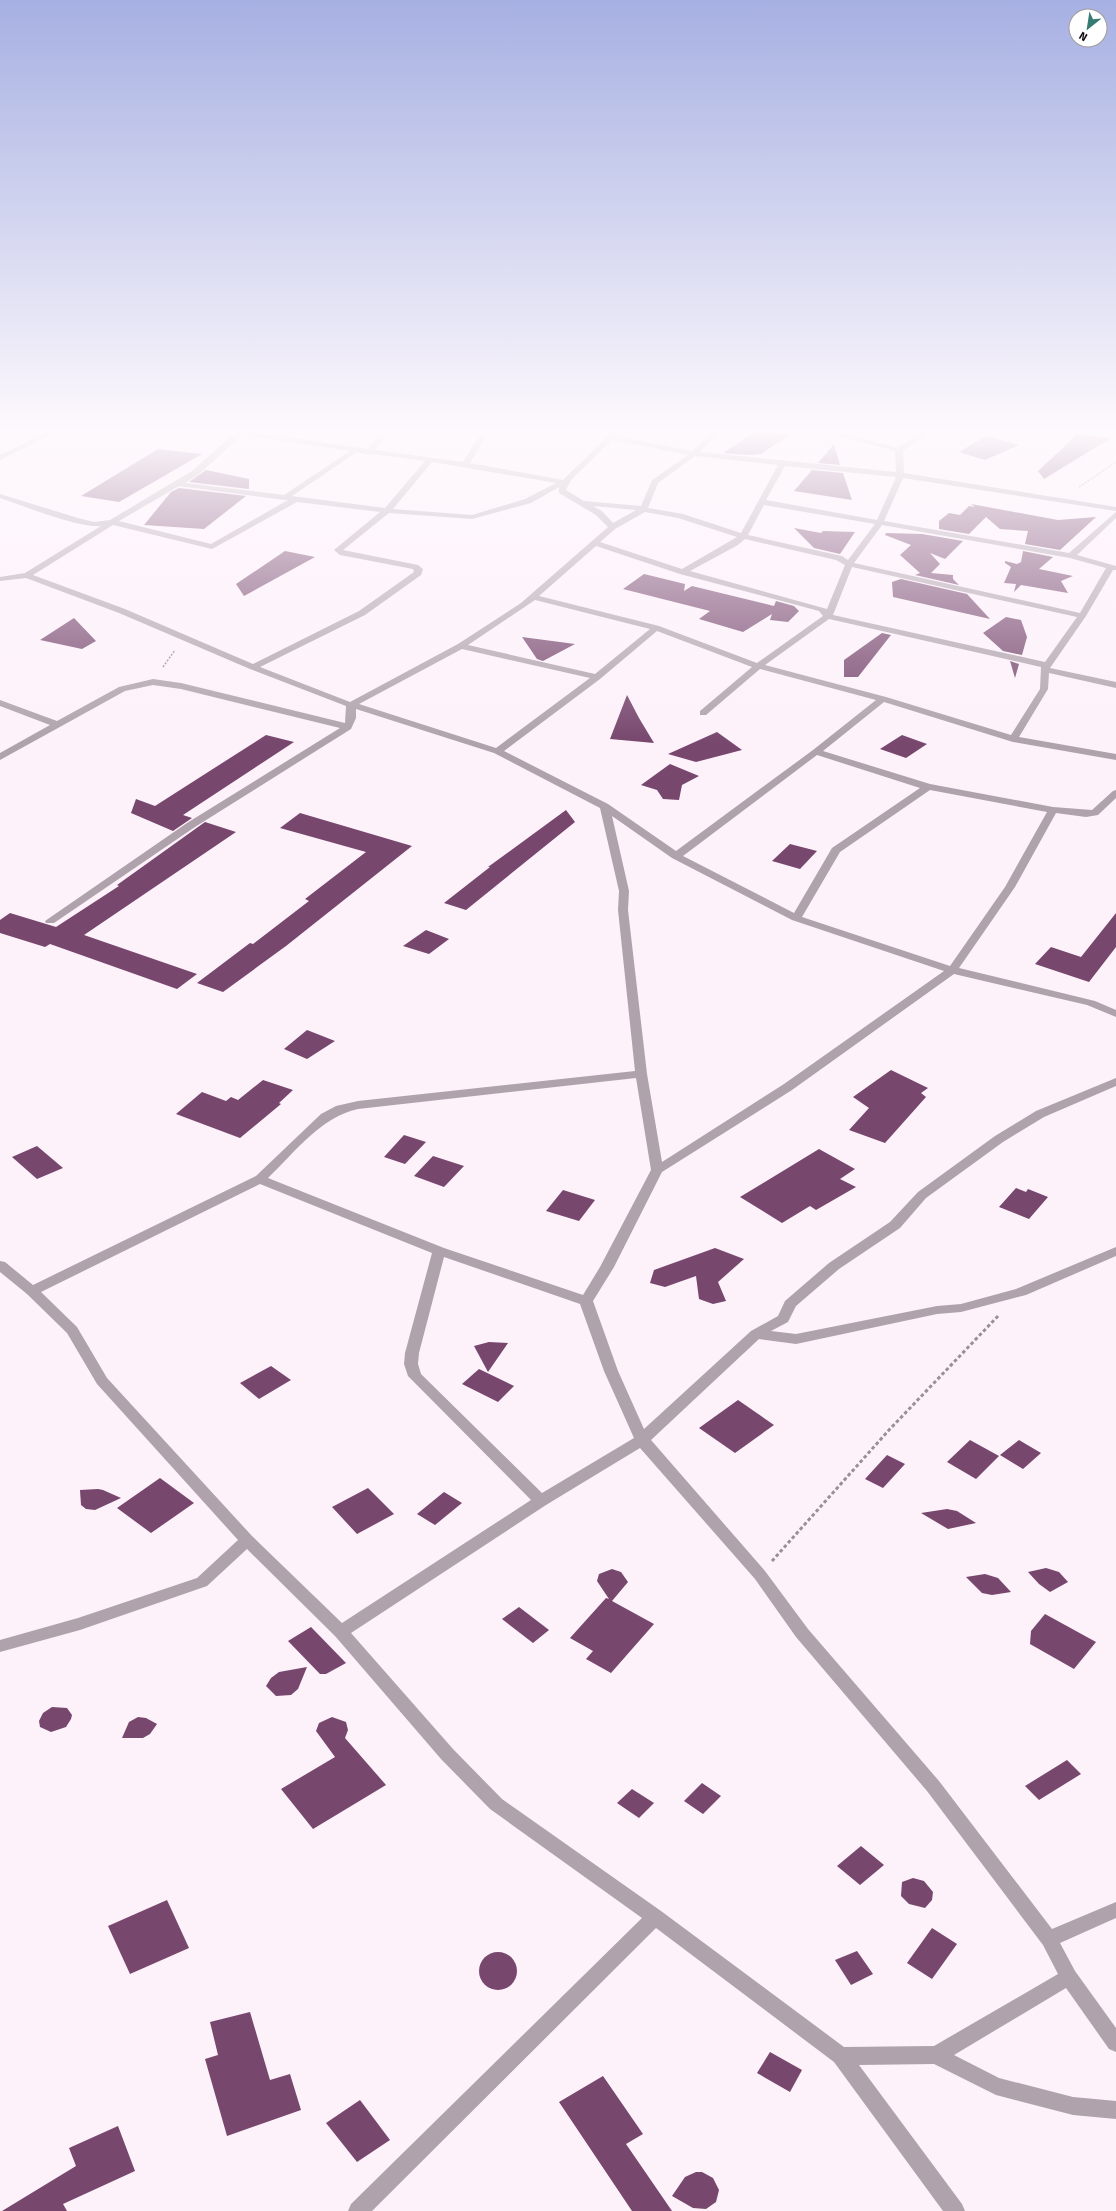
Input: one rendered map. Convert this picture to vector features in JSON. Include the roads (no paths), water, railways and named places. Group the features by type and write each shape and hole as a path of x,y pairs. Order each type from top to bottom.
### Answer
{"street":[{"path":"0,579 27,575 89,536"},
{"path":"169,536 212,547 231,536"},
{"path":"253,667 362,613 418,573 419,569 415,567 339,552 340,547 354,536"},
{"path":"350,705 461,646 535,597 583,551 602,536"},
{"path":"683,572 735,543 743,536"},
{"path":"744,536 839,558 849,564 1082,616"},
{"path":"703,713 758,666 828,616 849,564 870,536"},
{"path":"960,536 1071,556 1113,567 1082,616 1045,669"},
{"path":"1071,556 1092,536"},
{"path":"595,543 683,572 822,609 828,616 1045,665 1044,689 1012,739"},
{"path":"27,575 122,611 253,667 350,705 497,751 605,806 676,856 796,918 952,970 1092,1003 1116,1014"},
{"path":"535,597 656,628 758,666 883,699 1012,739 1116,757"},
{"path":"497,751 597,677 656,628"},
{"path":"461,646 597,677"},
{"path":"1045,669 1116,685"},
{"path":"0,757 122,690 153,682 180,686 348,727"},
{"path":"676,856 816,752 883,699"},
{"path":"0,703 58,725"},
{"path":"50,921 191,825 348,727 351,718 350,705"},
{"path":"816,752 928,787 1053,810 1095,813 1116,792"},
{"path":"796,918 836,850 928,787"},
{"path":"605,806 624,891 623,910 640,1074 657,1170"},
{"path":"586,1301 607,1267 657,1170 788,1087 952,970 1010,887 1053,810"},
{"path":"32,1291 260,1179 325,1118 340,1109 358,1105 640,1074"},
{"path":"341,1632 542,1501 642,1440 714,1371 756,1334 783,1319 790,1304 834,1266 895,1225 922,1195 999,1139 1026,1121 1116,1082"},
{"path":"260,1179 439,1251 586,1301"},
{"path":"439,1251 412,1353 411,1364 416,1376 542,1501"},
{"path":"756,1334 796,1339 936,1310 961,1308 1021,1292 1116,1251"},
{"path":"0,1265 32,1291 72,1330 102,1381 247,1540 341,1632 447,1754 496,1804 655,1917 840,2056 955,2211"},
{"path":"586,1301 611,1371 642,1440 760,1575 802,1633 933,1786 1049,1939 1069,1977 1116,2043"},
{"path":"0,1646 80,1624 202,1582 247,1540"},
{"path":"1049,1939 1116,1910"},
{"path":"358,2211 655,1917"},
{"path":"936,2055 1069,1977"},
{"path":"840,2056 936,2055 996,2086 1072,2106 1116,2110"}]}
